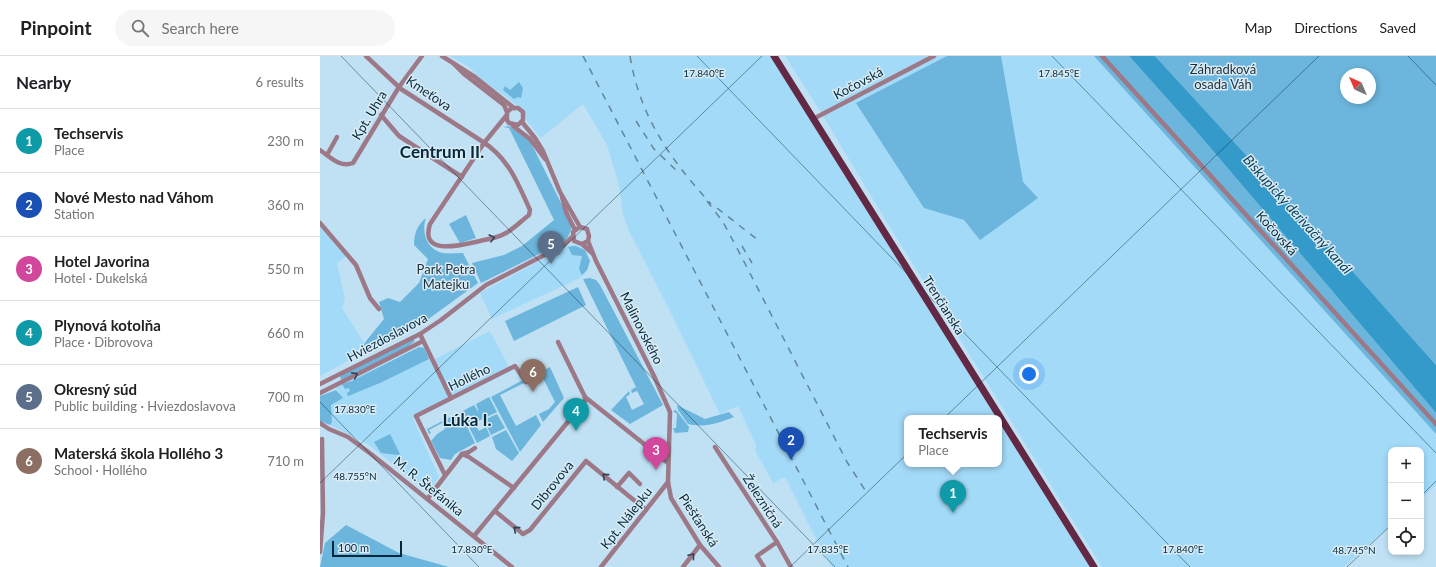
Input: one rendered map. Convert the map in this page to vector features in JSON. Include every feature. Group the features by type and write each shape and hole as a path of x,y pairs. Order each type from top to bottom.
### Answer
{"main road":[{"name":"Trenčianska","path":"774,56 999,415"},
{"name":"Trenčianska","path":"1002,420 1094,567"}],"street":[{"name":"Kmeťova","path":"366,56 399,87 496,150 510,168 528,207 529,215 504,234 454,247 444,247 432,241 428,231 430,224 462,177"},
{"name":"Kpt. Uhra","path":"326,155 341,164 346,165 353,163 399,87 422,56"},
{"path":"442,56 476,76 514,108 520,109 523,112 524,118 522,122"},
{"name":"Kočovská","path":"813,119 934,56"},
{"name":"Kočovská","path":"1102,56 1436,424"},
{"path":"454,64 464,74 502,102 511,124 530,139 546,161"},
{"path":"381,115 399,136 462,177 484,142 498,127 506,114 514,108"},
{"path":"498,127 522,122"},
{"path":"522,122 537,142 560,192 580,227 588,231 588,240 579,244 572,237 574,230 566,212 560,192"},
{"path":"320,150 326,155 337,137"},
{"path":"320,223 356,265 370,298 379,309"},
{"path":"574,230 580,227"},
{"name":"Hviezdoslavova","path":"320,384 418,335 441,320 486,285 564,245 572,237"},
{"name":"Malinovského","path":"588,240 593,254 654,376 670,412"},
{"name":"Malinovského","path":"579,244 593,254"},
{"name":"Hviezdoslavova","path":"564,245 579,244"},
{"path":"418,335 451,398"},
{"name":"Hviezdoslavova","path":"320,393 423,342"},
{"path":"558,342 585,397 668,463"},
{"name":"Hollého","path":"445,475 416,416 515,366 526,382"},
{"path":"474,536 585,401 585,397"},
{"name":"Piešťanská","path":"670,412 668,490 674,504 700,545 719,567"},
{"name":"M. R. Štefánika","path":"320,423 354,441 428,498 512,567"},
{"name":"M. R. Štefánika","path":"320,428 327,428"},
{"path":"320,552 323,513 322,439"},
{"path":"654,452 664,450 668,446"},
{"name":"Železničná","path":"715,447 777,542 791,567"},
{"path":"428,498 462,454 475,448"},
{"path":"462,454 514,488"},
{"name":"Dibrovova","path":"495,511 523,534 530,530 586,461 646,510"},
{"path":"617,487 629,473 640,484"},
{"name":"Kpt. Nálepku","path":"601,567 668,482"},
{"path":"764,567 757,556 777,542"},
{"path":"683,567 700,545"}],"shaded area":[{"path":"450,56 773,56 1001,415 904,415 904,467 1002,467 1002,416 1098,567 832,567 821,549 785,477 773,483 755,450 756,445 738,406 720,414 629,231 623,215 619,185 607,145 583,104 541,138 526,120 525,111 481,79 469,67"},
{"path":"785,56 1094,56 1436,434 1436,485 1424,496 1424,447 1388,447 1388,528 1344,567 1102,567 888,224"},
{"path":"320,226 348,255 337,263 345,299 342,308 365,344 349,360 320,376"},
{"path":"569,245 579,245 585,250 590,261 587,271 580,278 492,319 480,293"},
{"path":"490,331 511,371 413,419 439,477 430,489 427,490 366,443 330,425 332,422 331,404 340,393 335,387 423,346 431,361"}],"green space":[{"path":"947,56 1001,56 1023,182 1038,198 980,240 964,220 924,208 856,103"},
{"path":"1094,56 1129,56 1196,131 1436,413 1436,434"},
{"name":"Záhradková osada Váh","path":"1155,56 1436,56 1436,365 1339,256"},
{"path":"519,82 523,88 521,98 518,97 514,99 503,90 505,86 510,90"},
{"path":"509,126 530,141 572,227 570,234 565,241 481,283 472,263 504,255 522,246 554,220 509,128 503,127"},
{"path":"466,215 476,238 460,243 449,224"},
{"name":"Park Petra Matejku","path":"426,218 424,229 429,245 437,251 443,253 463,253 478,283 423,323 358,356 366,341 384,319 379,302 388,298 400,302 419,283 428,259 414,245 414,241 415,233 418,227"},
{"path":"575,246 585,250 590,261 587,270 582,275 579,269 582,256 572,255 568,247"},
{"path":"590,278 596,280 600,285 663,405 630,424 611,410 629,391 630,394 626,397 632,410 644,404 637,391 632,393 631,390 636,387 583,279"},
{"path":"578,287 586,305 514,341 505,321"},
{"path":"413,339 415,341 405,349 341,380 340,376"},
{"path":"419,347 424,348 429,359 380,383 348,396 347,393 350,391 349,388 345,389 342,384 352,381"},
{"path":"550,367 564,398 543,422 539,414 549,409 555,402 541,374 527,382 526,379"},
{"path":"523,380 524,383 500,395 516,426 536,415 541,425 520,452 491,397"},
{"path":"336,390 343,398 331,405 332,422 330,425 320,421 320,396"},
{"path":"489,397 497,412 468,426 461,412 474,405 479,413 476,404"},
{"path":"677,405 705,419 729,412 734,417 706,425 688,424 678,410"},
{"path":"676,410 689,427 688,432 675,433 673,428 676,428 677,414 673,411"},
{"path":"460,412 475,443 455,454 451,460 440,458 431,441 437,434 445,429 442,423 429,430 431,433 429,434 427,429"},
{"path":"497,414 505,428 491,435 484,420"},
{"path":"475,424 479,431 486,427 490,436 477,443 469,427"},
{"path":"506,430 519,453 512,461 496,449 492,437"},
{"path":"390,434 400,454 398,455 381,453 374,442"},
{"path":"346,525 399,553 449,567 320,567 325,543"}],"water":[{"name":"Biskupický derivačný kanál","path":"1129,56 1155,56 1339,256 1436,365 1436,413 1196,131"}],"railway":[{"path":"583,56 848,567"},
{"path":"630,56 641,99 649,118 659,136 682,170 711,204"},
{"path":"636,121 654,149 676,170"},
{"path":"707,201 723,222 847,462 865,490"},
{"path":"717,208 758,240"},
{"path":"742,246 752,263"}],"place":[{"name":"Okresný súd","path":"551,264"},
{"name":"Materská škola Hollého 3","path":"533,392"},
{"name":"Plynová kotolňa","path":"576,431"},
{"name":"Nové Mesto nad Váhom","path":"791,460"},
{"name":"Hotel Javorina","path":"656,470"},
{"name":"Techservis","path":"953,513"}],"district":[{"name":"Centrum II.","path":"442,151"},
{"name":"Lúka I.","path":"467,419"}]}
